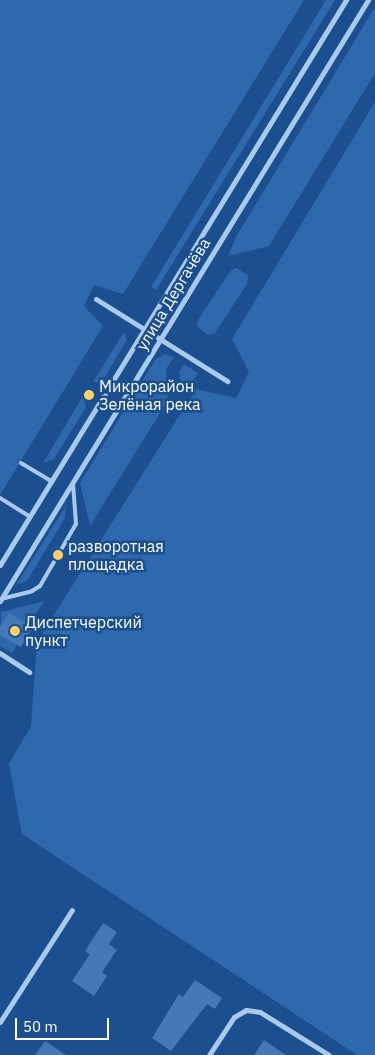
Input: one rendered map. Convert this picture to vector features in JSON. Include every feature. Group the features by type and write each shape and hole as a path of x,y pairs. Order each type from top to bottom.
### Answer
{"street":[{"name":"улица Дергачёва","path":"0,564 346,0"},
{"name":"улица Дергачёва","path":"0,600 368,0"},
{"path":"96,299 227,382"},
{"path":"0,653 29,672"},
{"path":"0,1022 72,910"},
{"path":"209,1055 234,1017 246,1010 260,1012 329,1055"}],"lane":[{"path":"22,462 51,482"},
{"path":"0,600 32,591 40,586 76,524 72,483"},
{"path":"0,498 29,516"}],"shaded area":[{"path":"0,0 304,0 123,294 94,285 84,306 103,326 0,495"},
{"path":"326,0 335,0 156,290 151,287"},
{"path":"375,7 375,73 269,246 228,256 236,237"},
{"path":"375,102 375,1055 357,1055 22,834 9,764 31,726 37,642 196,389 236,398 249,372 232,339"},
{"path":"236,268 248,275 247,284 215,333 208,335 197,326 198,320 231,270"},
{"path":"124,332 127,340 101,383 93,382"},
{"path":"165,354 174,357 166,369 168,400 90,526 80,483 155,360"},
{"path":"184,364 198,373 183,395 179,372"},
{"path":"83,396 86,407 54,459 43,463"},
{"path":"66,506 65,518 27,581 16,585"},
{"path":"44,601 12,653 0,646 1,612"}],"building":[{"name":"Диспетчерский пункт","path":"9,613 33,627 21,647 0,635 0,627"},
{"path":"103,923 117,932 109,944 117,950 102,972 107,976 94,996 72,981 90,954 85,951"},
{"path":"195,980 222,998 215,1009 207,1004 171,1051 152,1038 179,994 183,997"},
{"path":"264,1040 286,1055 254,1055"},
{"path":"45,1041 66,1055 35,1055"}],"place":[{"name":"Микрорайон Зелёная река","path":"89,395"},
{"name":"разворотная площадка","path":"58,555"},
{"name":"Диспетчерский пункт","path":"15,631"}]}
